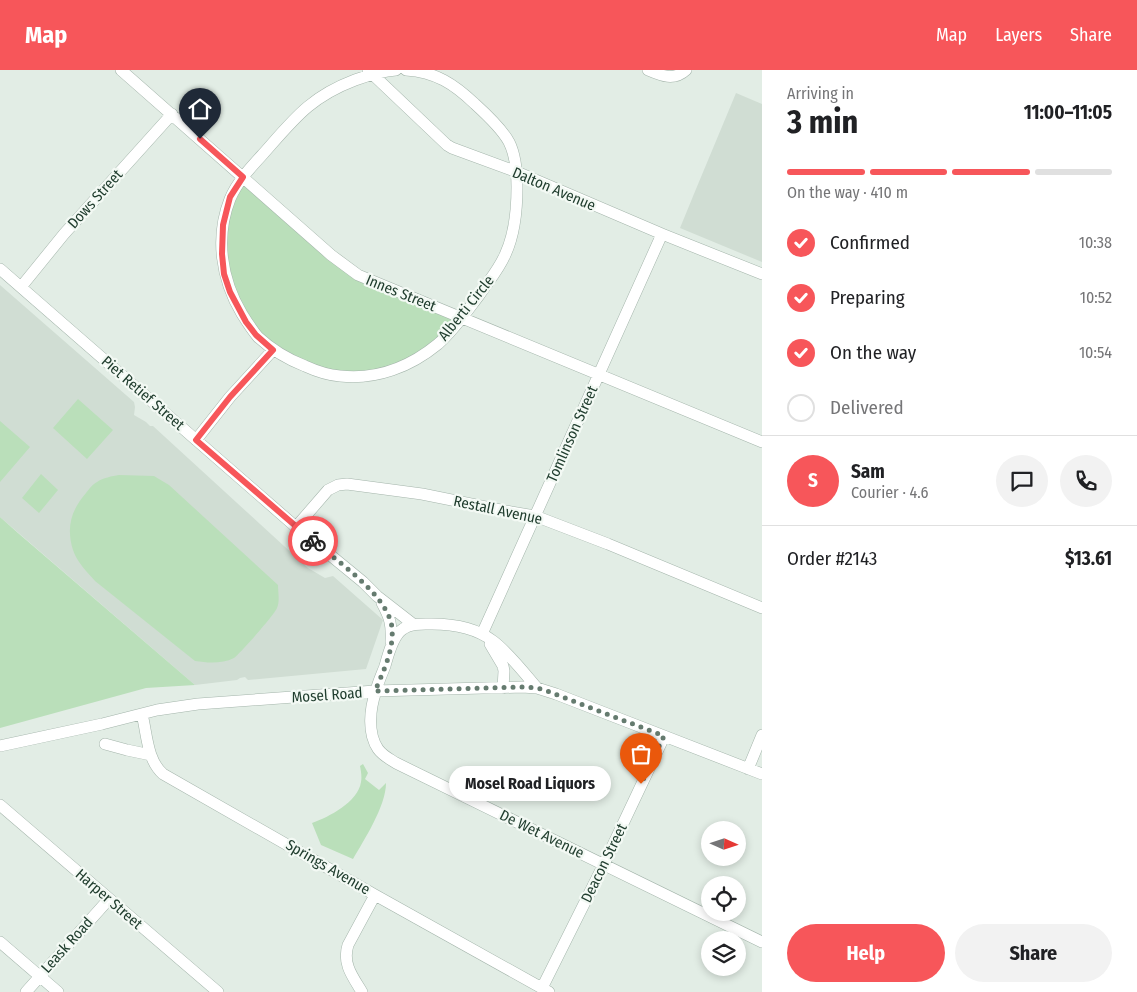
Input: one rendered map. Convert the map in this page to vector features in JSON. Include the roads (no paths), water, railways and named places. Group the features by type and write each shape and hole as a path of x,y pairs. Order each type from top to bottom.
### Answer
{"street":[{"name":"Innes Street","path":"121,70 330,255 358,275 762,442"},
{"name":"Alberti Circle","path":"396,70 370,72 329,91 305,108 243,177 230,197 223,225 222,254 224,274 230,292 246,322 256,335 273,350 288,360 322,374 355,378 375,375 396,370 422,356 439,343 462,317 499,267 505,257 513,229 517,204 516,172 514,155 508,142 481,109 447,81 433,74 406,70"},
{"path":"648,70 668,77 678,76 685,72"},
{"name":"Dalton Avenue","path":"370,72 450,147 480,160 516,172 762,274"},
{"name":"Dows Street","path":"21,287 64,234 172,114"},
{"name":"Tomlinson Street","path":"485,636 535,516 662,234"},
{"name":"Piet Retief Street","path":"0,268 296,527 413,624 399,632 391,646 375,691"},
{"path":"196,440 230,397 273,350"},
{"name":"Restall Avenue","path":"296,527 328,490 338,486 347,484 422,494 535,516 762,608"},
{"name":"Piet Retief Street","path":"377,596 391,622 391,646"},
{"path":"413,624 463,627 485,636 494,641 537,688"},
{"path":"485,636 503,666 503,688"},
{"name":"Mosel Road","path":"0,746 142,714 198,704 375,691 522,687 537,688 556,694 762,774"},
{"name":"De Wet Avenue","path":"375,691 371,710 374,741 386,757 762,942"},
{"name":"Springs Avenue","path":"142,714 154,764 164,774 546,990"},
{"path":"748,769 762,735"},
{"name":"Deacon Street","path":"546,990 664,736"},
{"path":"105,744 151,755"},
{"name":"Harper Street","path":"0,805 218,992"},
{"path":"362,992 348,967 346,952 375,895"},
{"name":"Leask Road","path":"26,992 109,898"},
{"path":"0,942 58,992"}],"place":[{"name":"Mosel Road Liquors","path":"641,784"}]}
